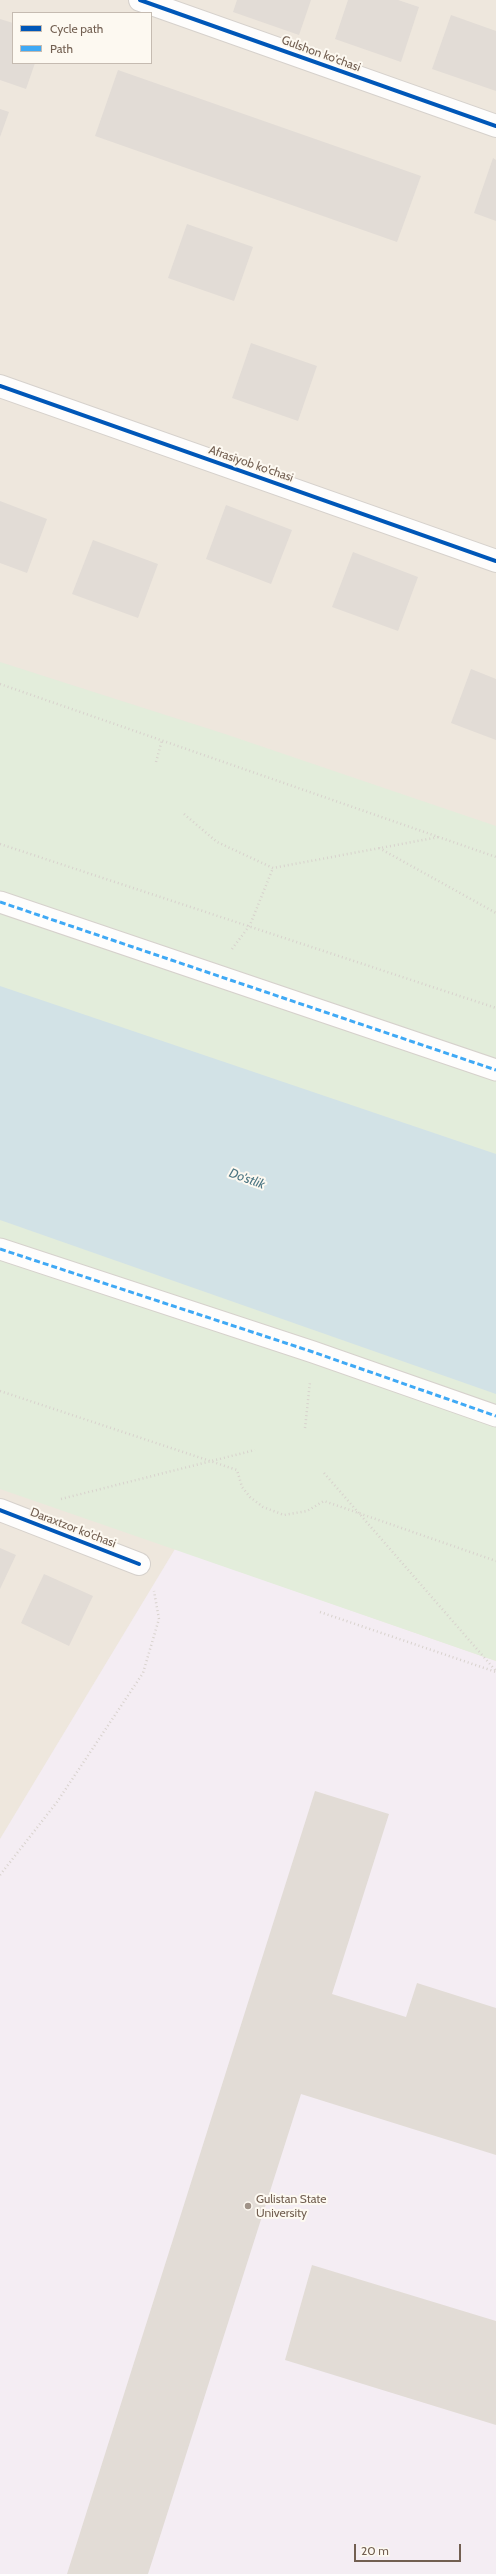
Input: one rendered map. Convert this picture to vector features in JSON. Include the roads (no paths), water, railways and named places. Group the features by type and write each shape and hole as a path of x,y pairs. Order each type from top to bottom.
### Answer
{"street":[{"name":"Gulshon ko'chasi","path":"140,0 496,126"},
{"name":"Afrasiyob ko'chasi","path":"0,386 496,561"},
{"path":"0,902 496,1070"},
{"path":"0,1249 313,1352 496,1416"},
{"name":"Daraxtzor ko'chasi","path":"0,1510 138,1564"}],"water":[{"name":"Do'stlik","path":"0,986 496,1154 496,1394 0,1220"}],"place":[{"name":"Gulistan State University","path":"248,2206"}]}
